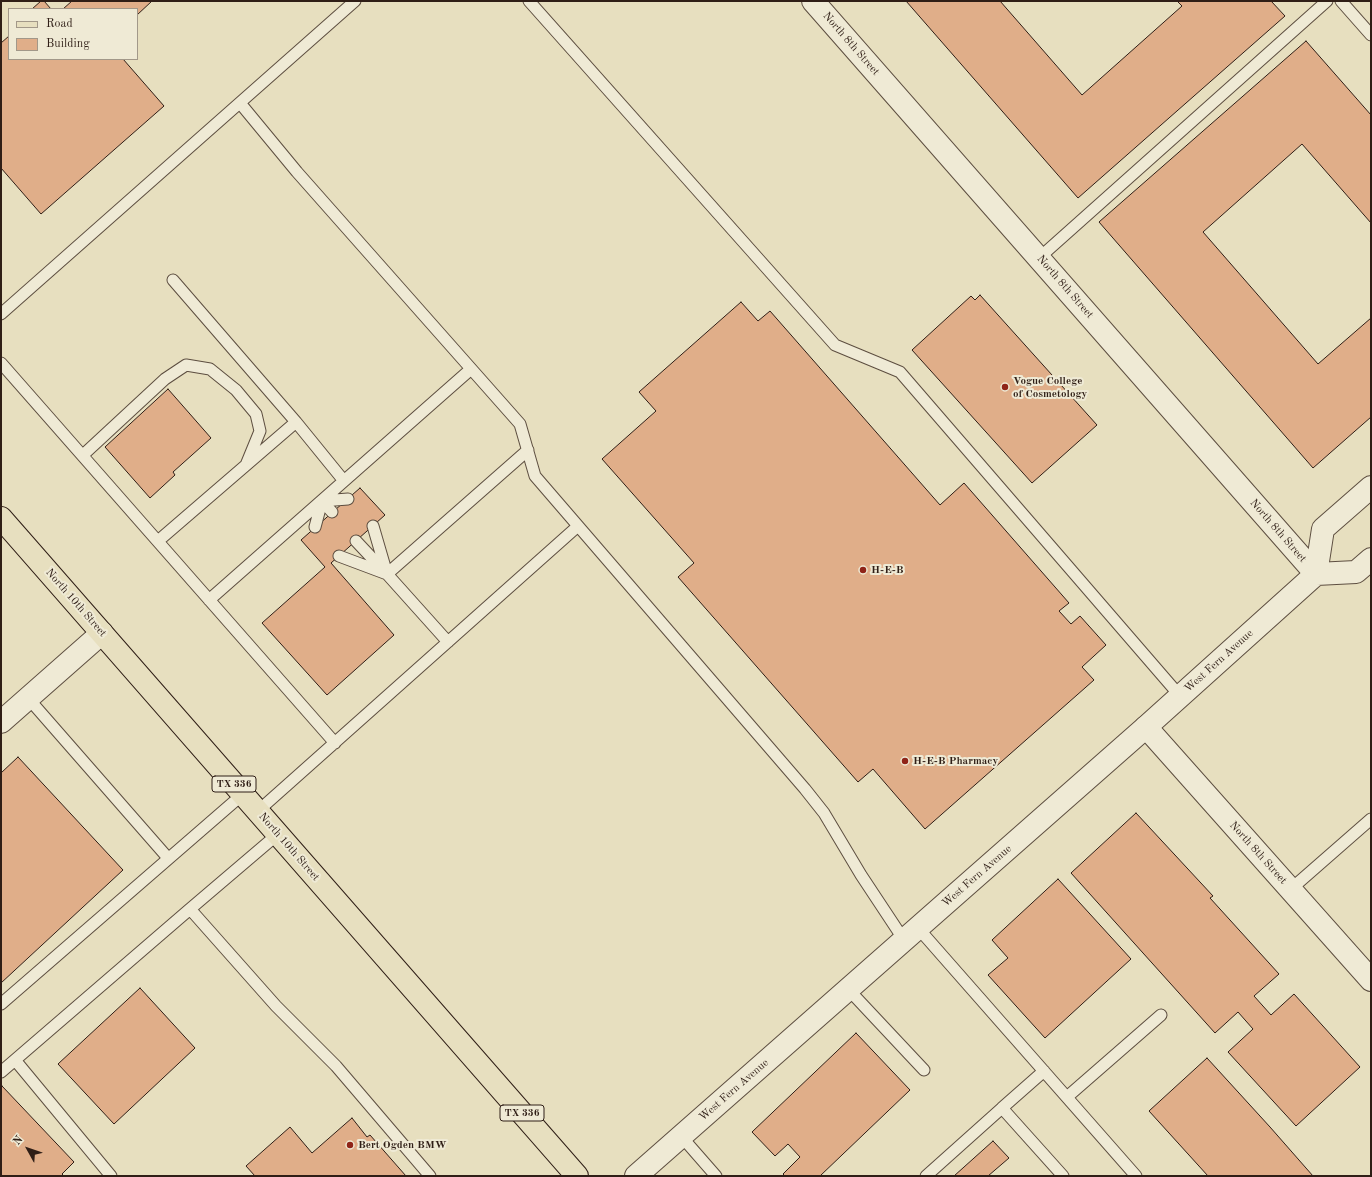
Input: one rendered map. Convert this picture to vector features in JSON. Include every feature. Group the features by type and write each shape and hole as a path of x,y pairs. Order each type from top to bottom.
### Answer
{"main road":[{"name":"North 10th Street","path":"1,518 578,1176"}],"street":[{"name":"North 8th Street","path":"813,1 1316,574"},
{"path":"1371,487 1323,529 1316,574 1356,572 1371,559"},
{"name":"West Fern Avenue","path":"636,1176 1146,727 1316,574"},
{"path":"1,722 102,633"},
{"name":"North 8th Street","path":"1146,727 1371,980"}],"lane":[{"path":"1,314 355,1"},
{"path":"529,1 835,344 900,372 1180,696"},
{"path":"1039,258 1327,1"},
{"path":"1341,1 1371,35"},
{"path":"240,103 296,172 520,424 535,476 824,813 861,875 911,934 1044,1071 1136,1176"},
{"path":"173,280 296,422 344,481"},
{"path":"1,363 335,743"},
{"path":"82,456 165,379 186,365 210,369 236,390 256,414 260,431 246,465"},
{"path":"209,600 471,369"},
{"path":"158,541 296,422"},
{"path":"387,574 528,450"},
{"path":"322,501 348,499"},
{"path":"322,501 332,512"},
{"path":"315,527 322,501"},
{"path":"373,526 387,574"},
{"path":"258,811 578,526"},
{"path":"356,541 448,642"},
{"path":"339,556 387,574"},
{"path":"28,698 168,858"},
{"path":"1,1004 243,794"},
{"path":"1291,889 1371,819"},
{"path":"1,1072 278,834"},
{"path":"190,909 276,1006 336,1066 430,1176"},
{"path":"848,989 924,1070"},
{"path":"1067,1097 1161,1015"},
{"path":"15,1060 111,1176"},
{"path":"926,1176 1044,1071"},
{"path":"1002,1108 1063,1176"},
{"path":"681,1136 716,1176"}],"building":[{"path":"41,1 44,1 50,8 33,8"},
{"path":"72,1 152,1 138,14 138,8 64,8"},
{"path":"906,1 1000,1 1082,95 1182,6 1177,1 1271,1 1285,16 1078,198"},
{"path":"8,37 8,60 124,60 164,106 41,214 1,168 1,43"},
{"path":"1306,41 1371,115 1371,223 1302,144 1203,232 1318,364 1371,318 1371,417 1313,468 1099,222"},
{"name":"Vogue College of Cosmetology","path":"980,295 1097,425 1032,483 912,350 971,296 975,300"},
{"name":"H-E-B","path":"741,302 758,321 770,311 940,505 964,483 1069,603 1059,611 1071,624 1080,616 1106,645 1082,667 1094,680 925,829 873,769 858,782 678,577 694,563 602,459 656,411 639,392"},
{"path":"168,389 211,438 173,472 175,475 150,498 105,447"},
{"path":"360,488 385,515 331,563 394,635 327,695 262,623 325,567 301,540"},
{"path":"18,757 123,870 1,983 1,773"},
{"path":"1136,813 1213,896 1210,898 1279,974 1254,996 1271,1015 1294,994 1360,1067 1296,1126 1228,1052 1253,1029 1238,1012 1215,1033 1071,873"},
{"path":"1058,879 1131,959 1045,1038 988,975 1008,958 992,940"},
{"path":"140,988 195,1048 114,1124 58,1064"},
{"path":"856,1033 910,1090 820,1176 785,1176 783,1174 800,1157 788,1144 775,1156 752,1132"},
{"path":"1207,1058 1313,1176 1208,1176 1149,1111"},
{"path":"2,1086 74,1162 62,1174 64,1176 1,1176"},
{"name":"Bert Ogden BMW","path":"352,1118 367,1137 370,1135 406,1176 255,1176 246,1166 290,1127 312,1153"},
{"path":"993,1141 1009,1158 988,1176 954,1176"}],"place":[{"name":"Vogue College of Cosmetology","path":"1005,387"},
{"name":"H-E-B","path":"863,570"},
{"name":"H-E-B Pharmacy","path":"905,761"},
{"name":"Bert Ogden BMW","path":"350,1145"}]}
